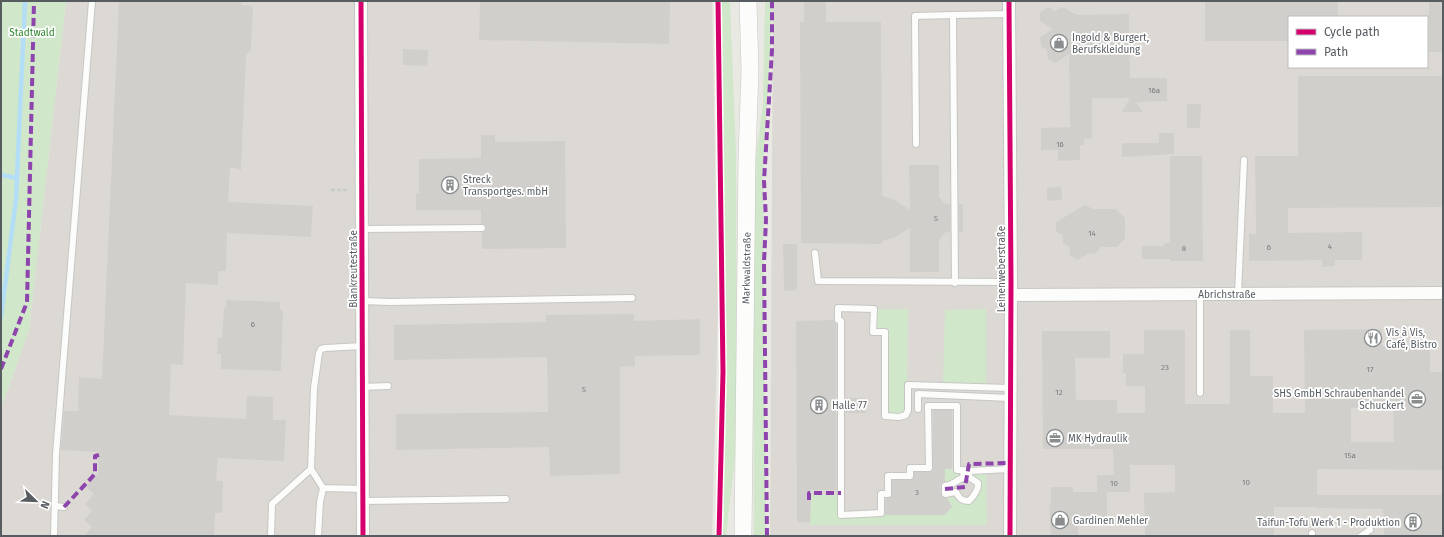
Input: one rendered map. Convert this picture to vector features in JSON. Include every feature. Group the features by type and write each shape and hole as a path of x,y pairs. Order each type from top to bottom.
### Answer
{"main road":[{"name":"Markwaldstraße","path":"742,536 747,157 750,71 748,1"}],"street":[{"name":"Blankreutestraße","path":"361,1 364,536"},
{"name":"Leinenweberstraße","path":"1009,1 1011,282 1010,536"},
{"name":"Abrichstraße","path":"1011,295 1443,293"}],"lane":[{"path":"54,536 56,454 92,1"},
{"path":"916,144 915,16 1009,14"},
{"path":"953,15 955,283"},
{"path":"1238,294 1244,160"},
{"path":"362,229 482,228"},
{"path":"815,253 818,281 955,283 1011,282"},
{"path":"1200,294 1200,393"},
{"path":"362,301 390,302 632,298"},
{"path":"1010,393 908,385 908,410 906,415 899,417 885,416 885,332 874,332 874,309 838,308 838,320 841,321 841,515 881,513 881,494 888,494 888,476 910,476 910,468 929,468 928,406 957,406 957,470 964,470 965,472 963,478 952,486 945,486 945,494 956,492 960,499 968,501 974,495 978,486 978,483 969,477 969,471 1010,469"},
{"path":"318,536 320,502 323,488 311,469 314,388 319,353 321,349 324,348 362,346"},
{"path":"918,385 918,409"},
{"path":"362,387 388,386"},
{"path":"918,394 1010,393"},
{"path":"271,536 272,504 311,469"},
{"path":"323,488 364,488"},
{"path":"364,501 506,499"},
{"path":"55,506 64,507"},
{"path":"1361,536 1370,530"}],"path":[{"path":"331,190 362,190"}],"shaded area":[{"path":"66,1 712,1 718,316 712,536 1,536 1,408 29,330"},
{"path":"773,1 1443,1 1443,536 770,536"}],"green space":[{"name":"Stadtwald","path":"1,1 66,1 29,330 1,408"},
{"path":"721,1 730,1 736,154 737,414 735,456 726,536 719,536 723,372"},
{"path":"765,1 773,1 763,173 766,536 754,536 753,182 763,103"},
{"path":"874,309 908,309 906,415 885,416 885,333 873,332"},
{"path":"986,309 986,387 943,386 945,310"},
{"path":"945,469 964,470 963,478 945,486"},
{"path":"986,470 987,525 810,525 811,495 841,495 841,514 944,515 952,507 945,494 956,492 958,497 969,501 978,486 969,471"}],"building":[{"path":"119,1 241,1 241,5 253,6 251,50 246,54 241,170 230,167 228,202 313,206 311,237 227,233 226,271 218,271 218,285 186,283 183,365 171,364 169,415 246,419 247,396 273,397 273,420 286,420 284,461 218,458 216,481 223,481 222,513 215,513 214,536 84,536 92,527 84,520 92,511 85,504 94,494 86,487 98,474 99,452 61,450 64,411 78,411 79,377 102,379"},
{"path":"480,1 670,1 669,44 479,40"},
{"path":"804,1 826,1 826,22 881,22 882,196 893,199 910,210 909,165 939,165 939,197 945,204 950,204 950,232 946,232 939,240 939,272 910,272 910,228 893,238 882,241 881,244 801,243 800,22 804,22"},
{"path":"1205,1 1338,1 1338,16 1288,16 1288,41 1205,41"},
{"path":"1429,1 1443,1 1443,52 1429,52"},
{"path":"1048,7 1055,11 1062,7 1077,15 1129,14 1130,78 1167,78 1167,101 1136,102 1143,112 1122,112 1130,98 1092,98 1092,139 1084,139 1084,145 1080,145 1080,160 1058,161 1058,150 1041,150 1041,128 1070,127 1069,54 1055,63 1048,58 1047,50 1041,46 1040,37 1053,29 1040,21 1040,12"},
{"path":"403,49 428,50 427,66 403,65"},
{"path":"1298,76 1443,76 1443,207 1288,208 1288,233 1362,232 1362,260 1335,260 1335,266 1322,267 1322,260 1249,261 1249,234 1256,234 1255,156 1298,156"},
{"path":"1187,104 1201,104 1200,128 1187,128"},
{"path":"1159,133 1174,133 1174,154 1122,157 1122,143 1159,143"},
{"name":"Streck Transportges. mbH","path":"481,135 495,135 495,142 565,141 566,248 482,249 482,232 485,232 486,228 485,224 481,224 481,210 416,210 416,193 419,193 419,159 481,158"},
{"path":"1170,156 1202,156 1203,261 1142,259 1142,246 1164,246 1164,243 1170,243"},
{"path":"1061,187 1062,200 1047,201 1047,188"},
{"path":"959,204 963,204 963,232 959,232"},
{"path":"1085,205 1093,209 1116,209 1125,218 1125,238 1117,247 1101,247 1095,254 1089,253 1078,260 1070,255 1070,247 1063,244 1063,235 1056,231 1056,222"},
{"path":"783,244 797,244 797,290 784,291"},
{"path":"226,300 280,302 280,310 283,310 281,371 221,369 221,354 217,354 218,338 222,338 224,307 226,308"},
{"path":"634,314 634,321 700,319 700,355 635,356 635,366 620,367 620,474 550,476 549,447 396,450 396,414 548,412 547,357 394,360 394,325 546,322 546,315"},
{"name":"Halle 77","path":"834,320 836,324 836,490 811,490 810,522 797,522 796,321"},
{"path":"1382,329 1382,346 1430,346 1430,372 1443,372 1443,470 1317,469 1317,495 1443,495 1443,536 1384,536 1383,509 1274,507 1274,536 1145,536 1144,493 1175,492 1175,465 1130,465 1130,492 1107,492 1107,518 1078,518 1078,536 1051,536 1049,505 1051,505 1051,487 1073,487 1073,492 1097,492 1097,475 1114,475 1113,449 1043,449 1042,331 1110,331 1110,358 1075,358 1076,400 1117,400 1117,413 1145,413 1145,386 1126,386 1126,373 1123,373 1123,354 1144,354 1144,330 1185,330 1185,404 1230,404 1230,330 1250,330 1250,376 1273,376 1273,413 1305,413 1304,330","holes":["1351,408 1393,408 1394,442 1351,442"]},
{"path":"846,398 865,398 866,413 846,413"},
{"path":"933,410 952,410 952,469 945,469 945,481 940,486 941,496 947,498 952,507 944,515 885,515 886,498 890,498 892,496 892,480 910,480 914,478 914,472 929,472 933,470"}],"waterway":[{"path":"1,317 16,199 25,1"},
{"path":"1,175 17,178"}],"marked path":[{"path":"1,369 27,302 34,1"},
{"path":"767,536 764,262 766,220 764,181 772,50 772,1"},
{"path":"64,507 95,474 95,456 99,455"},
{"path":"945,489 965,487 969,464 1010,463"},
{"path":"809,500 809,493 841,493"}],"cycle path":[{"path":"361,1 363,536"},
{"path":"718,1 723,372 719,536"},
{"path":"1009,1 1011,282 1010,536"}],"place":[{"name":"Ingold & Burgert, Berufskleidung","path":"1059,43"},
{"name":"Streck Transportges. mbH","path":"450,185"},
{"name":"Vis à Vis, Café, Bistro","path":"1373,338"},
{"name":"SHS GmbH Schraubenhandel Schuckert","path":"1417,399"},
{"name":"Halle 77","path":"819,405"},
{"name":"MK Hydraulik","path":"1055,438"},
{"name":"Gardinen Mehler","path":"1060,520"},
{"name":"Taifun-Tofu Werk 1 - Produktion","path":"1413,522"}]}
